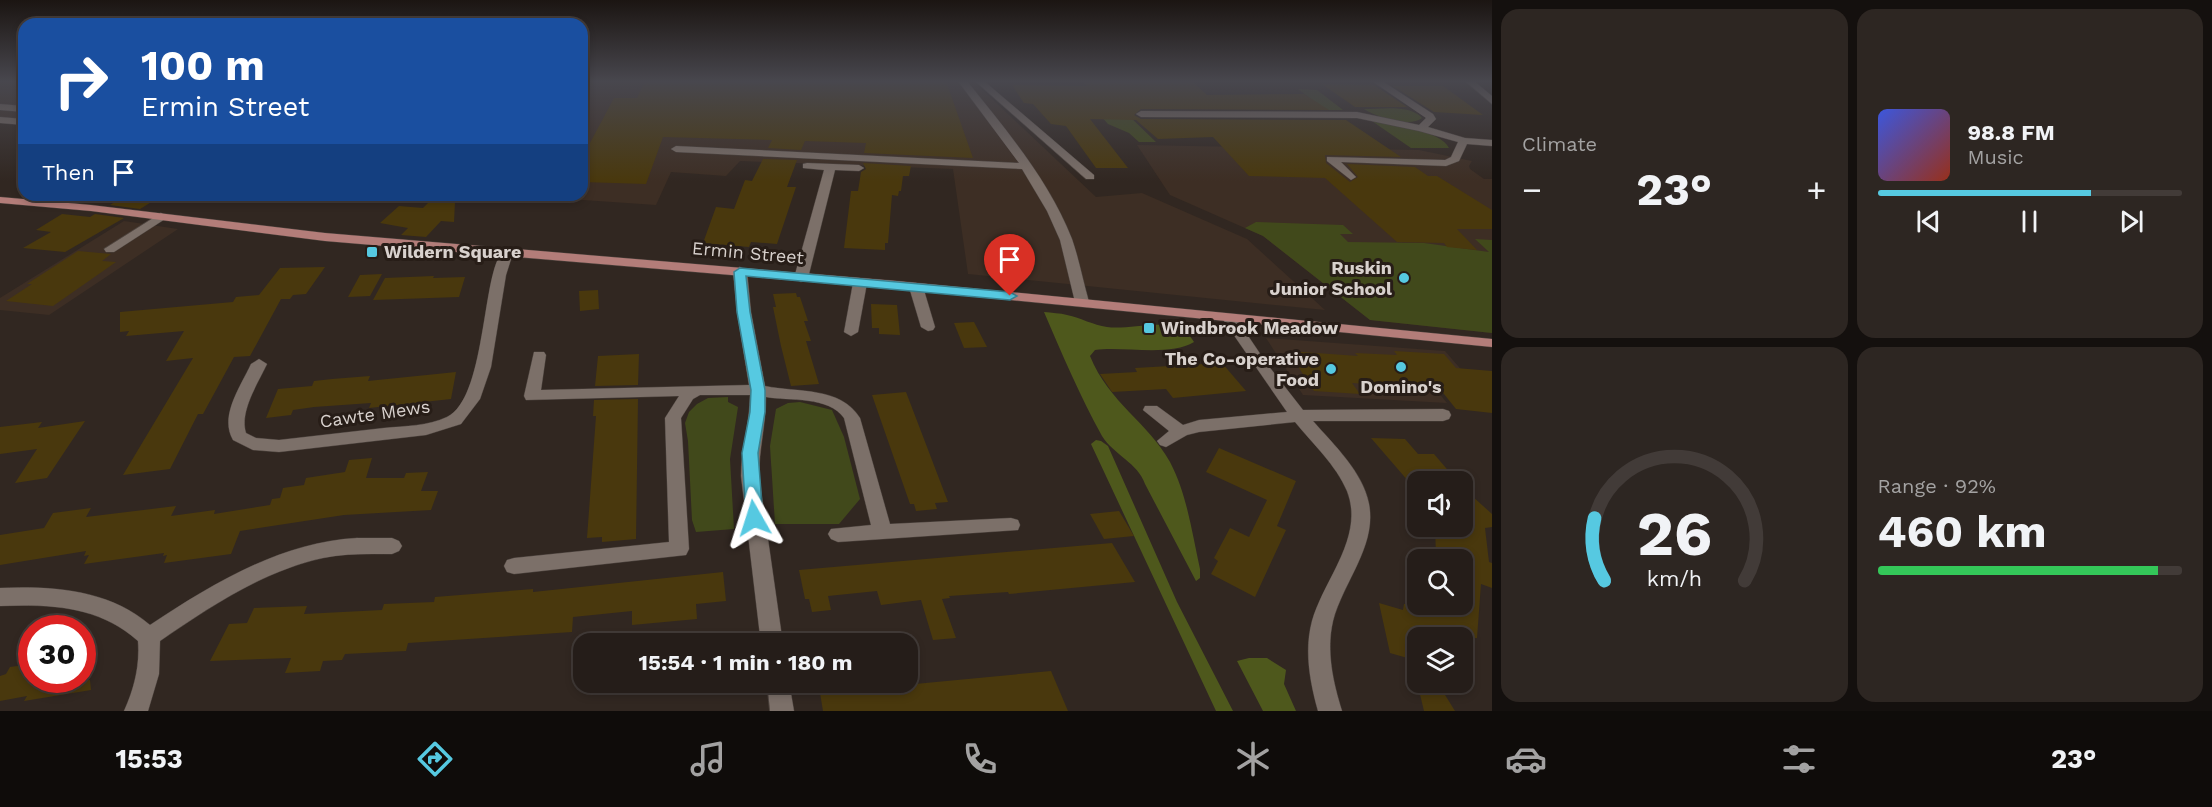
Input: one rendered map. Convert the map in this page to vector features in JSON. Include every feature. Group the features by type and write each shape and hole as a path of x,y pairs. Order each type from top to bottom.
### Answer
{"main road":[{"name":"Ermin Street","path":"0,200 325,237 1082,302 1492,343"}],"street":[{"path":"988,114 1015,148 1053,211 1066,240 1082,302"},
{"path":"1017,114 1090,177"},
{"path":"1231,114 1357,115 1421,128 1464,141 1492,142"},
{"path":"1421,128 1431,119 1427,114"},
{"path":"0,120 18,122"},
{"path":"1351,177 1331,159 1446,163 1455,159 1464,141"},
{"path":"676,149 1025,166"},
{"path":"807,166 859,168"},
{"path":"801,278 830,168"},
{"path":"36,203 40,201"},
{"path":"110,249 161,217"},
{"name":"Cawte Mews","path":"259,364 237,414 235,425 239,436 253,444 279,446 426,429 455,420 472,399 483,367 499,275 507,253"},
{"path":"740,272 744,312 758,390 758,412 750,453 750,476 771,633"},
{"path":"851,332 860,283"},
{"path":"916,287 928,327"},
{"path":"1230,318 1256,359 1341,469 1360,503 1360,527 1349,561 1326,609 1319,637 1321,677 1330,711"},
{"path":"539,355 532,396 758,390 823,398 846,409 852,418 882,531"},
{"path":"514,566 679,549 673,418 687,395 697,390"},
{"path":"1150,411 1181,431"},
{"path":"1166,441 1181,431 1199,426 1298,416 1443,415"},
{"path":"838,534 1011,525"},
{"path":"148,637 229,585 275,565 324,550 354,546 392,546"},
{"path":"0,597 59,596 119,615 138,626 148,637 151,657 146,683 136,711"},
{"path":"780,693 782,711"}],"shaded area":[{"path":"0,114 18,114 18,120 0,118"},
{"path":"588,114 1008,114 1096,197 1142,193 1247,239 1325,310 968,274 953,169 740,161 726,176 671,172 656,205 588,200"},
{"name":"Ruskin Junior School","path":"1137,145 1419,150 1472,161 1470,169 1484,179 1492,179 1492,333 1370,320 1263,236 1170,195"},
{"path":"124,221 178,229 49,315 0,310 0,298"},
{"path":"1266,338 1445,351 1472,382 1429,381 1447,403 1303,395"}],"green space":[{"path":"1099,114 1127,114 1156,142 1139,142 1129,133 1108,124"},
{"path":"1374,114 1417,114 1422,118 1417,121 1402,122"},
{"path":"1369,119 1425,132 1444,142 1449,148 1411,148"},
{"path":"1256,222 1343,225 1353,234 1340,234 1348,242 1424,243 1489,252 1475,239 1492,240 1492,333 1370,320 1263,236 1245,228"},
{"path":"1044,312 1064,314 1107,327 1166,325 1186,333 1194,342 1160,350 1095,350 1090,356 1107,387 1151,435 1176,474 1188,514 1200,569 1200,578 1196,581 1142,477 1102,436"},
{"path":"728,397 728,402 738,407 730,459 734,529 696,532 692,520 685,423 689,412 697,404 708,398"},
{"path":"800,402 832,410 844,437 860,499 839,524 775,524 770,446 776,409 788,403"},
{"path":"1096,440 1108,446 1177,602 1233,711 1216,711 1091,444"},
{"path":"1267,658 1286,670 1284,684 1296,711 1263,711 1237,661"}],"building":[{"path":"605,114 958,114 973,158 864,153 866,143 805,141 801,150 768,148 772,140 663,137 646,184 588,182 588,147"},
{"path":"1042,114 1135,114 1141,119 1346,120 1401,157 1325,155 1326,163 1350,182 1358,177 1347,164 1415,167 1428,176 1437,176 1492,210 1492,229 1457,229 1477,250 1447,247 1444,243 1397,242 1325,178 1249,176 1213,137 1158,139 1136,120 1090,119 1128,168 1096,168 1066,126 1051,124"},
{"path":"763,159 797,160 787,187 796,187 777,244 751,242 749,247 703,243 716,207 734,209 745,180 752,181"},
{"path":"863,163 911,166 909,176 903,176 898,196 892,195 888,243 885,243 885,250 844,248 851,191 858,191 861,172 866,169"},
{"path":"117,201 153,201 140,209 110,205"},
{"path":"430,201 455,202 454,222 441,221 426,237 401,235 408,228 380,223 399,206 423,208"},
{"path":"62,214 90,217 95,214 124,218 65,252 23,248 51,232 36,230"},
{"path":"78,251 111,254 102,261 116,262 53,306 6,301 32,284 27,284"},
{"path":"325,267 306,294 281,299 250,356 234,357 203,414 198,414 170,469 123,475 193,358 166,361 184,331 126,336 129,331 120,332 120,312 233,302 236,297 259,295 280,268"},
{"path":"382,274 370,296 348,297 360,275"},
{"path":"434,276 433,278 465,277 459,297 373,300 385,278"},
{"path":"598,290 599,309 580,311 579,291"},
{"path":"796,293 797,297 800,297 808,321 804,321 811,341 806,341 819,384 791,386 773,307 776,307 773,294"},
{"path":"871,304 897,305 900,335 879,334 879,328 872,328"},
{"path":"974,322 987,347 964,348 954,323"},
{"path":"1288,351 1358,356 1355,353 1397,355 1394,351 1444,354 1456,368 1492,371 1492,413 1456,409 1440,389 1352,383 1360,394 1314,391"},
{"path":"639,354 638,385 595,386 598,356"},
{"path":"1222,363 1246,391 1173,398 1166,389 1112,392 1100,374 1137,372 1135,368"},
{"path":"456,372 451,399 369,408 371,403 314,407 293,410 291,415 266,418 278,389 312,386 314,381 332,379 370,376 368,381"},
{"path":"906,392 948,502 935,503 937,509 916,511 914,504 910,504 872,395"},
{"path":"638,399 636,539 602,542 602,537 587,538 596,416 593,416 594,400"},
{"path":"85,421 47,478 15,483 37,449 0,454 0,427 42,422 38,428"},
{"path":"1371,438 1405,439 1418,454 1434,454 1449,471 1407,471 1407,480"},
{"path":"1219,448 1296,481 1277,526 1286,530 1255,597 1211,574 1218,561 1214,558 1230,528 1249,537 1267,500 1206,472"},
{"path":"372,458 366,478 404,478 406,473 428,472 421,491 438,491 431,510 344,515 240,531 231,554 164,563 167,555 163,556 164,553 84,564 89,555 84,556 86,551 0,565 0,535 44,528 53,513 91,508 86,517 176,506 171,516 215,510 214,514 270,505 272,499 280,498 283,488 304,485 306,478 345,472 349,460"},
{"path":"1473,497 1492,514 1492,527 1485,528 1489,562 1492,563 1492,588 1481,584 1477,638 1473,638 1473,627 1407,627 1407,658 1390,653 1379,603 1403,610 1404,604 1407,604 1407,615 1473,615 1473,549 1436,549 1435,537 1473,537"},
{"path":"1119,511 1134,536 1104,539 1090,514"},
{"path":"1112,543 1135,582 1009,594 1008,592 949,596 950,598 942,599 956,638 933,640 921,600 881,605 877,591 828,596 831,610 812,612 809,599 805,599 799,570"},
{"path":"723,572 726,601 696,604 697,619 632,625 632,611 573,617 572,632 408,643 406,651 345,654 342,660 323,661 320,671 285,673 291,658 210,661 229,624 247,623 254,608 307,606 304,614 382,610 384,604 434,602 435,597 533,589 533,592"},
{"path":"18,666 18,693 73,693 24,701 27,696 0,701 0,676 6,674 10,667"},
{"path":"1051,671 1068,711 823,711 820,693 918,693 918,684"},
{"path":"1420,693 1444,693 1455,711 1424,711"}],"place":[{"name":"Wildern Square","path":"372,252"},
{"name":"Ruskin Junior School","path":"1404,278"},
{"name":"Windbrook Meadow","path":"1149,328"},
{"name":"Domino's","path":"1401,367"},
{"name":"The Co-operative Food","path":"1331,369"}],"route":[{"path":"754,518 750,453 758,412 758,390 744,312 740,272 1010,296"}]}
